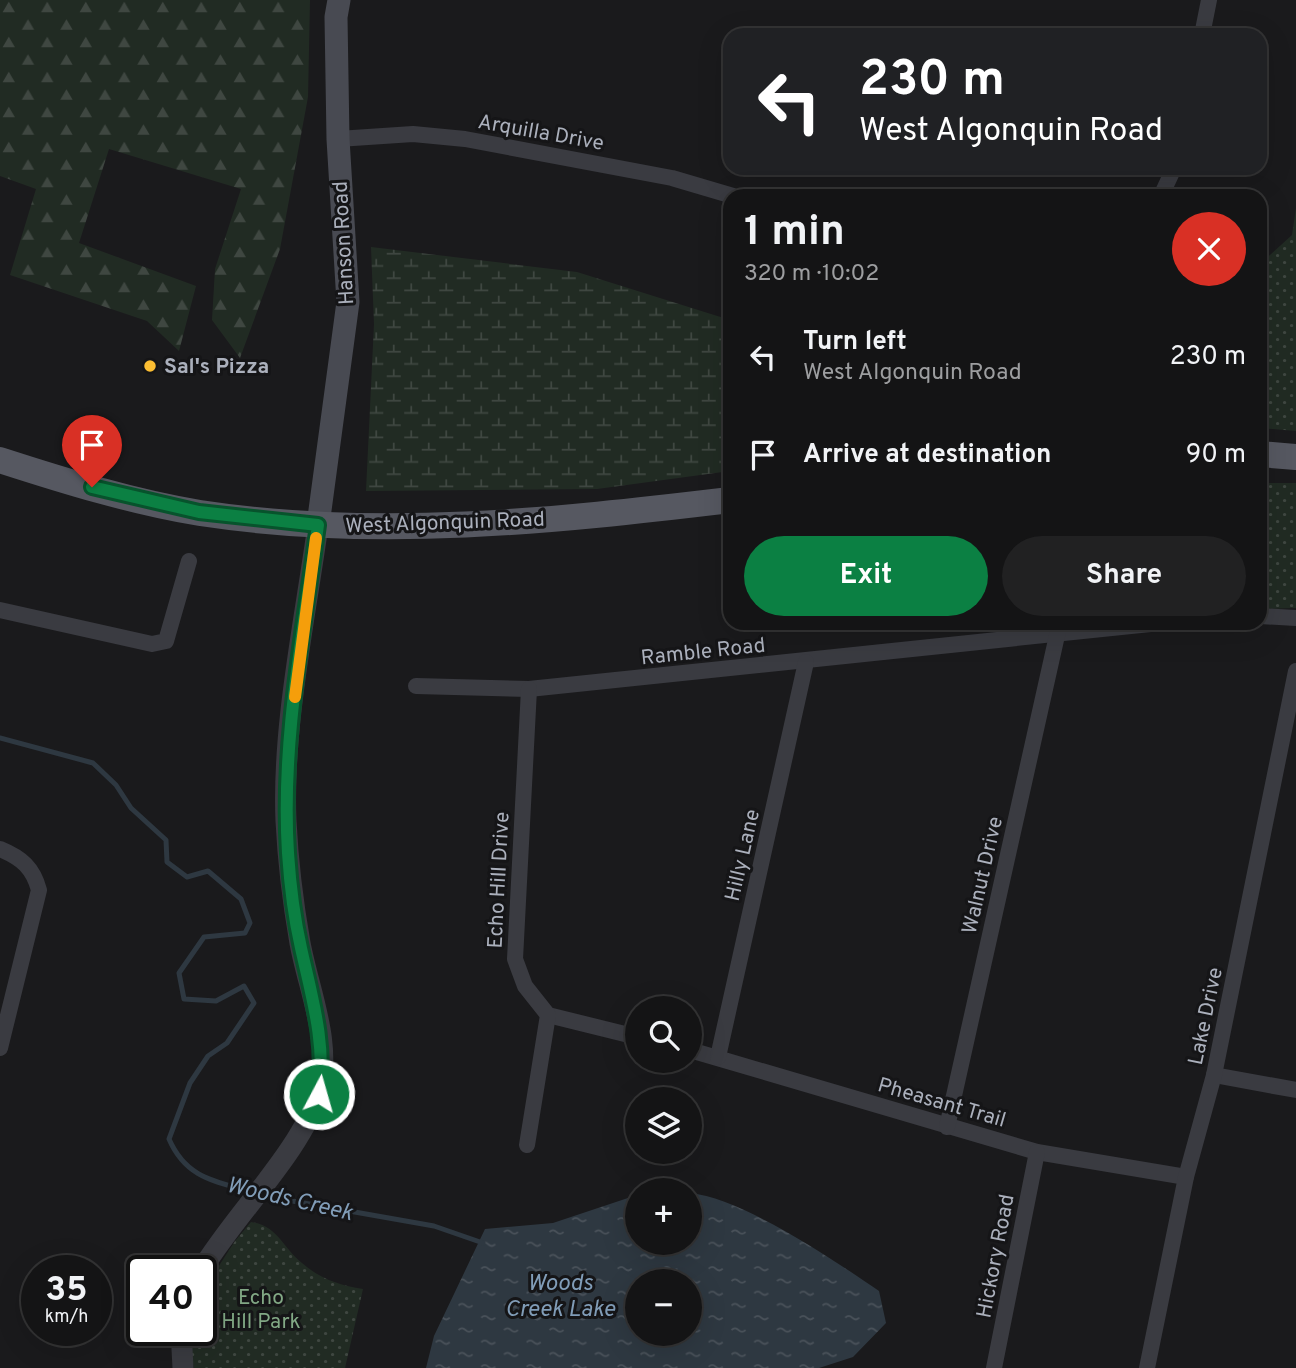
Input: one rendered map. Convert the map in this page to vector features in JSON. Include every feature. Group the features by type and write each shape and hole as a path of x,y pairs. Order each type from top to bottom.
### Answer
{"main road":[{"name":"Hanson Road","path":"318,525 348,302 338,139 336,17 339,0"},
{"path":"1267,455 1296,457"},
{"name":"West Algonquin Road","path":"0,460 65,481 199,512 318,525 494,525 723,501"}],"street":[{"path":"1203,28 1209,0"},
{"name":"Arquilla Drive","path":"338,139 413,134 465,139 672,178 723,193"},
{"path":"211,1255 309,1118 319,1094 323,1067 322,1042 300,945 289,875 286,819 287,761 318,525"},
{"path":"0,610 152,644 166,641 189,561"},
{"path":"1267,616 1296,618"},
{"name":"Ramble Road","path":"416,686 529,689 806,662 1071,630"},
{"name":"Walnut Drive","path":"947,1127 1058,631"},
{"name":"Hilly Lane","path":"718,1057 806,662"},
{"name":"Lake Drive","path":"1147,1368 1186,1177 1214,1075 1296,671"},
{"name":"Echo Hill Drive","path":"529,689 515,959 525,986 548,1015"},
{"path":"0,849 24,862 34,873 39,890 0,1048"},
{"path":"527,1145 548,1015 625,1034"},
{"name":"Pheasant Trail","path":"702,1053 1037,1152 1186,1177"},
{"path":"1214,1075 1296,1090"},
{"name":"Hickory Road","path":"994,1368 1037,1152"},
{"path":"180,1346 184,1368"}],"green space":[{"path":"0,0 310,0 308,97 280,249 240,358 212,320 215,269 241,189 109,149 79,243 196,286 179,351 147,321 10,275 36,189 0,176"},
{"path":"1296,208 1296,431 1267,429 1267,258 1292,235"},
{"path":"371,247 577,272 723,318 723,472 597,489 366,491 374,324"},
{"path":"1267,483 1296,483 1296,608 1267,609"},
{"name":"Echo Hill Park","path":"251,1222 260,1224 274,1233 309,1269 338,1283 363,1289 345,1368 194,1368 190,1346 217,1346 217,1269"}],"water":[{"name":"Woods Creek Lake","path":"702,1195 711,1197 787,1232 879,1291 886,1323 853,1357 819,1368 426,1368 434,1336 485,1229 553,1223 625,1199 625,1255 702,1255"}],"waterway":[{"name":"Woods Creek","path":"0,738 93,763 116,785 131,808 166,840 167,862 187,877 208,871 241,899 250,923 245,933 204,937 179,973 184,999 216,1001 244,986 254,1003 227,1043 208,1056 190,1083 169,1139 176,1152 193,1170 214,1181 252,1192"},
{"name":"Woods Creek","path":"264,1196 434,1226 483,1243"}],"slow traffic":[{"path":"295,697 316,538"}],"place":[{"name":"Sal's Pizza","path":"150,366"}],"route":[{"path":"92,487 199,512 318,525 287,761 286,819 289,875 300,945 322,1042 323,1067 319,1094"}]}
